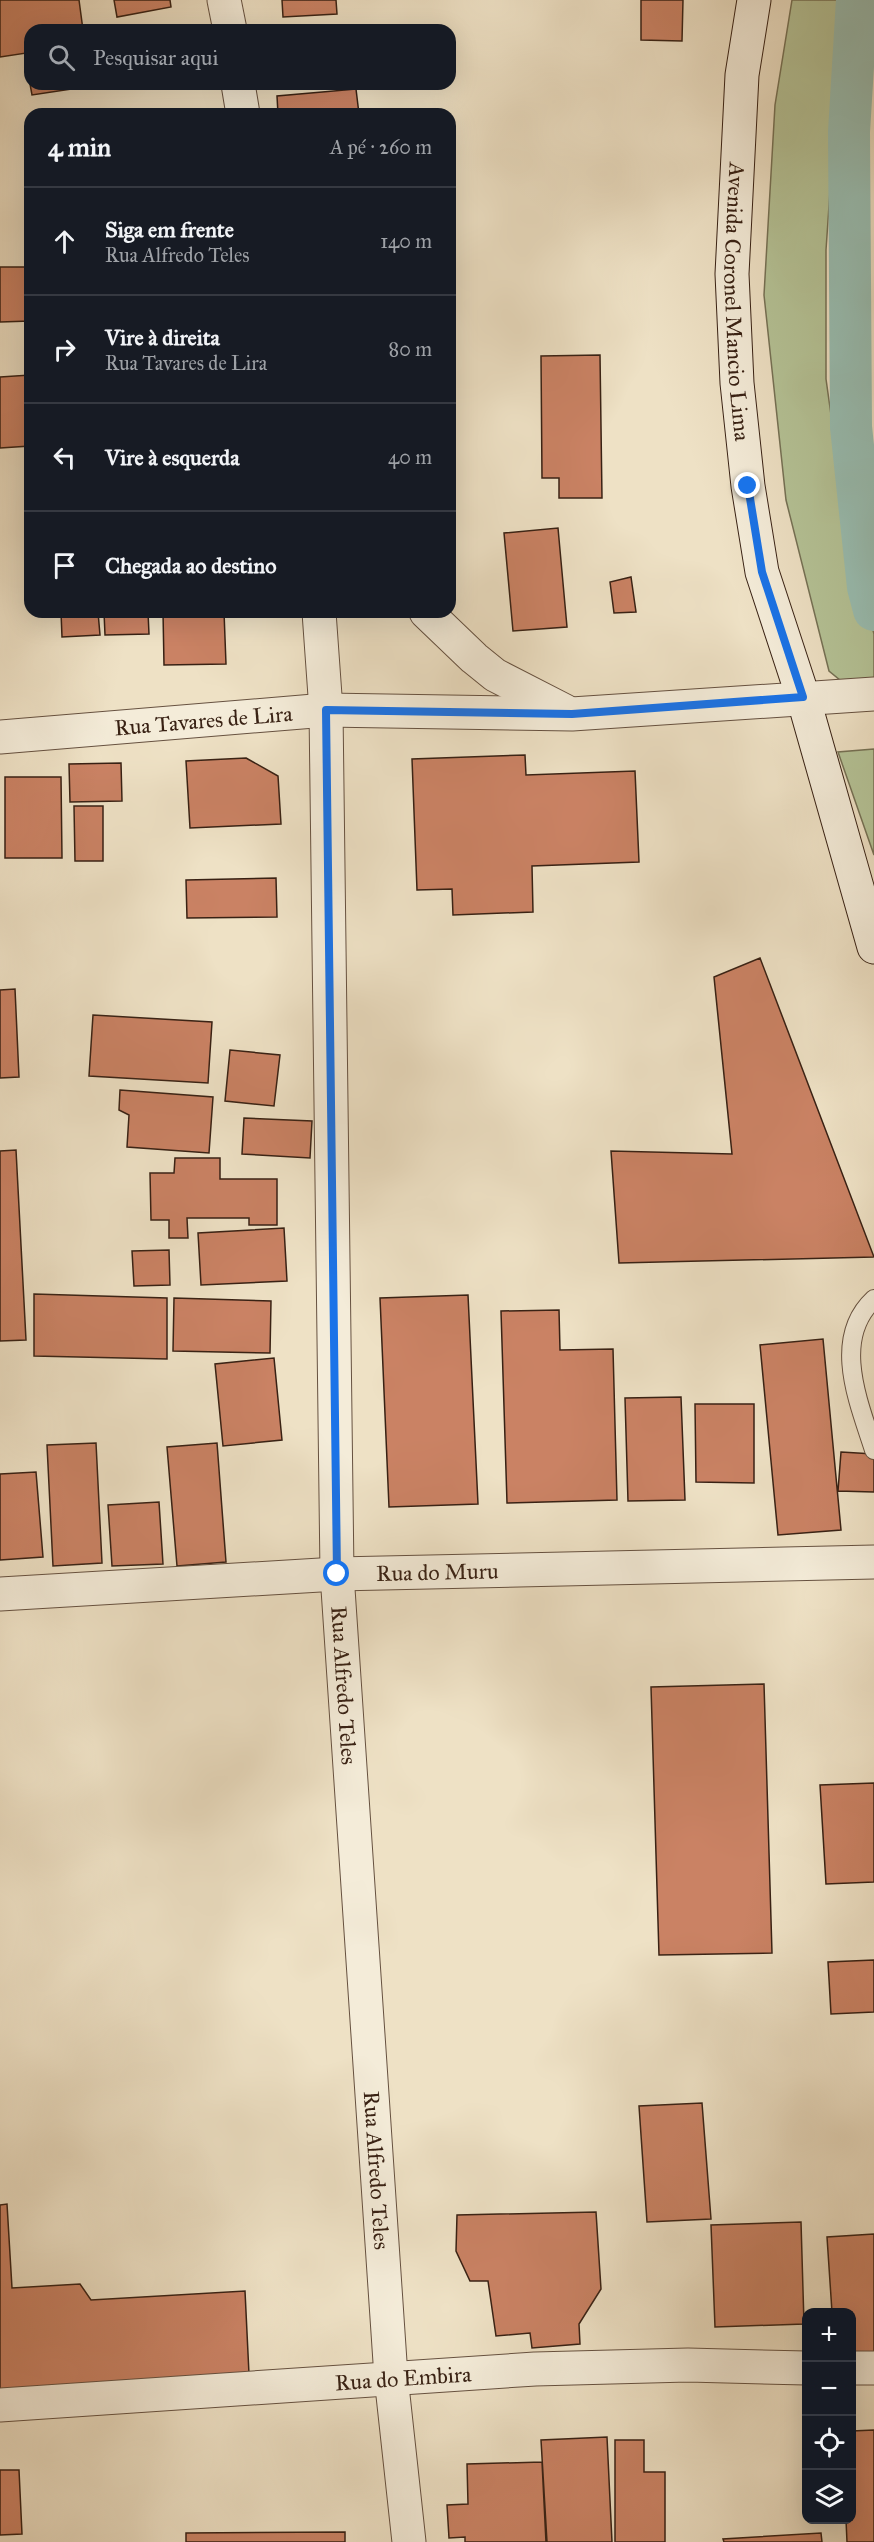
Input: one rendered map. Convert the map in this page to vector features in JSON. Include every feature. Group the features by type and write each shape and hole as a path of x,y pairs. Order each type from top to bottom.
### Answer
{"street":[{"path":"224,0 229,24"},
{"name":"Avenida Coronel Mancio Lima","path":"754,0 742,75 735,174 732,274 737,383 748,486 762,572 803,697 874,947"},
{"path":"239,90 242,108"},
{"name":"Rua Alfredo Teles","path":"319,618 326,710 337,1574 391,2377 409,2542"},
{"path":"432,618 495,675 572,714"},
{"name":"Rua Tavares de Lira","path":"0,738 326,710 572,714 874,694"},
{"name":"Rua do Muru","path":"0,1594 337,1574 874,1562"},
{"name":"Rua do Embira","path":"0,2405 535,2368 688,2366 802,2368"},
{"path":"856,2368 874,2368"}],"lane":[{"path":"874,1299 869,1303 852,1336 852,1379 874,1450"}],"green space":[{"path":"792,0 843,0 826,250 826,379 840,479 874,634 874,683 851,689 829,671 786,500 764,295 775,105"},
{"path":"874,749 874,855 838,752"}],"building":[{"path":"0,0 79,0 82,24 24,24 24,53 0,57"},
{"path":"114,0 170,0 171,7 117,17"},
{"path":"282,0 336,0 337,14 283,17"},
{"path":"641,0 683,0 682,41 641,40"},
{"path":"31,90 65,90 32,95"},
{"path":"356,90 358,108 278,108 277,96"},
{"path":"0,267 24,267 24,321 0,322"},
{"path":"600,355 602,498 559,498 559,478 542,478 541,356"},
{"path":"24,375 24,446 0,448 0,377"},
{"path":"558,528 567,627 513,631 504,533"},
{"path":"631,577 636,612 614,613 610,582"},
{"path":"61,618 99,618 100,635 62,637"},
{"path":"104,618 148,618 149,634 105,635"},
{"path":"163,618 224,618 226,664 164,665"},
{"path":"525,755 526,775 635,771 639,862 532,866 533,912 453,915 452,889 417,890 412,759"},
{"path":"246,758 278,776 281,824 190,828 186,761"},
{"path":"121,763 122,801 70,802 69,764"},
{"path":"5,777 61,777 62,858 5,858"},
{"path":"74,806 103,806 103,861 75,861"},
{"path":"276,878 277,917 187,918 186,880"},
{"path":"760,958 874,1257 619,1263 611,1151 732,1154 714,977"},
{"path":"15,989 19,1077 0,1078 0,990"},
{"path":"93,1015 212,1022 208,1083 89,1076"},
{"path":"230,1050 280,1055 274,1106 225,1101"},
{"path":"120,1090 213,1097 209,1153 127,1147 129,1115 119,1110"},
{"path":"244,1118 312,1121 310,1158 242,1154"},
{"path":"16,1150 26,1340 0,1341 0,1151"},
{"path":"175,1158 220,1158 220,1179 277,1179 277,1225 249,1225 249,1218 187,1218 188,1238 169,1238 169,1220 151,1220 150,1173 174,1173"},
{"path":"284,1228 287,1281 201,1285 198,1233"},
{"path":"169,1250 170,1285 134,1286 132,1251"},
{"path":"34,1294 167,1298 167,1359 34,1356"},
{"path":"468,1295 478,1504 389,1507 380,1298"},
{"path":"174,1298 271,1301 270,1353 173,1351"},
{"path":"559,1310 560,1350 613,1349 617,1500 507,1503 501,1311"},
{"path":"823,1339 841,1530 778,1535 760,1345"},
{"path":"274,1358 282,1440 223,1446 215,1364"},
{"path":"681,1397 685,1500 628,1501 625,1398"},
{"path":"695,1404 754,1404 754,1483 696,1482"},
{"path":"96,1443 102,1563 53,1566 47,1445"},
{"path":"217,1443 226,1562 177,1566 167,1447"},
{"path":"841,1452 874,1454 874,1492 838,1491"},
{"path":"36,1472 43,1557 0,1560 0,1474"},
{"path":"159,1502 163,1564 112,1566 108,1505"},
{"path":"764,1684 772,1953 659,1955 651,1687"},
{"path":"874,1783 874,1882 826,1884 820,1785"},
{"path":"874,1960 874,2012 831,2014 828,1962"},
{"path":"702,2103 711,2219 647,2222 639,2106"},
{"path":"7,2204 12,2288 80,2284 91,2300 245,2291 249,2374 0,2390 0,2205"},
{"path":"596,2212 601,2289 579,2324 580,2344 532,2348 530,2333 496,2336 488,2281 470,2281 456,2251 457,2215"},
{"path":"801,2222 802,2324 715,2327 711,2225"},
{"path":"874,2234 874,2352 856,2353 856,2308 832,2308 827,2237"},
{"path":"874,2430 874,2542 847,2542 846,2524 856,2524 856,2431"},
{"path":"607,2437 612,2542 547,2542 541,2440"},
{"path":"615,2440 644,2440 644,2472 665,2472 665,2542 615,2542"},
{"path":"542,2462 546,2542 465,2542 465,2537 449,2538 447,2505 468,2504 467,2464"},
{"path":"0,2470 19,2470 22,2534 0,2535"},
{"path":"345,2532 345,2542 186,2542 186,2533"},
{"path":"821,2533 822,2542 724,2542 723,2539"}],"waterway":[{"path":"857,0 849,132 851,427 868,587 874,610"}],"route":[{"path":"337,1574 326,710 572,714 803,697 762,572 748,486"}]}
